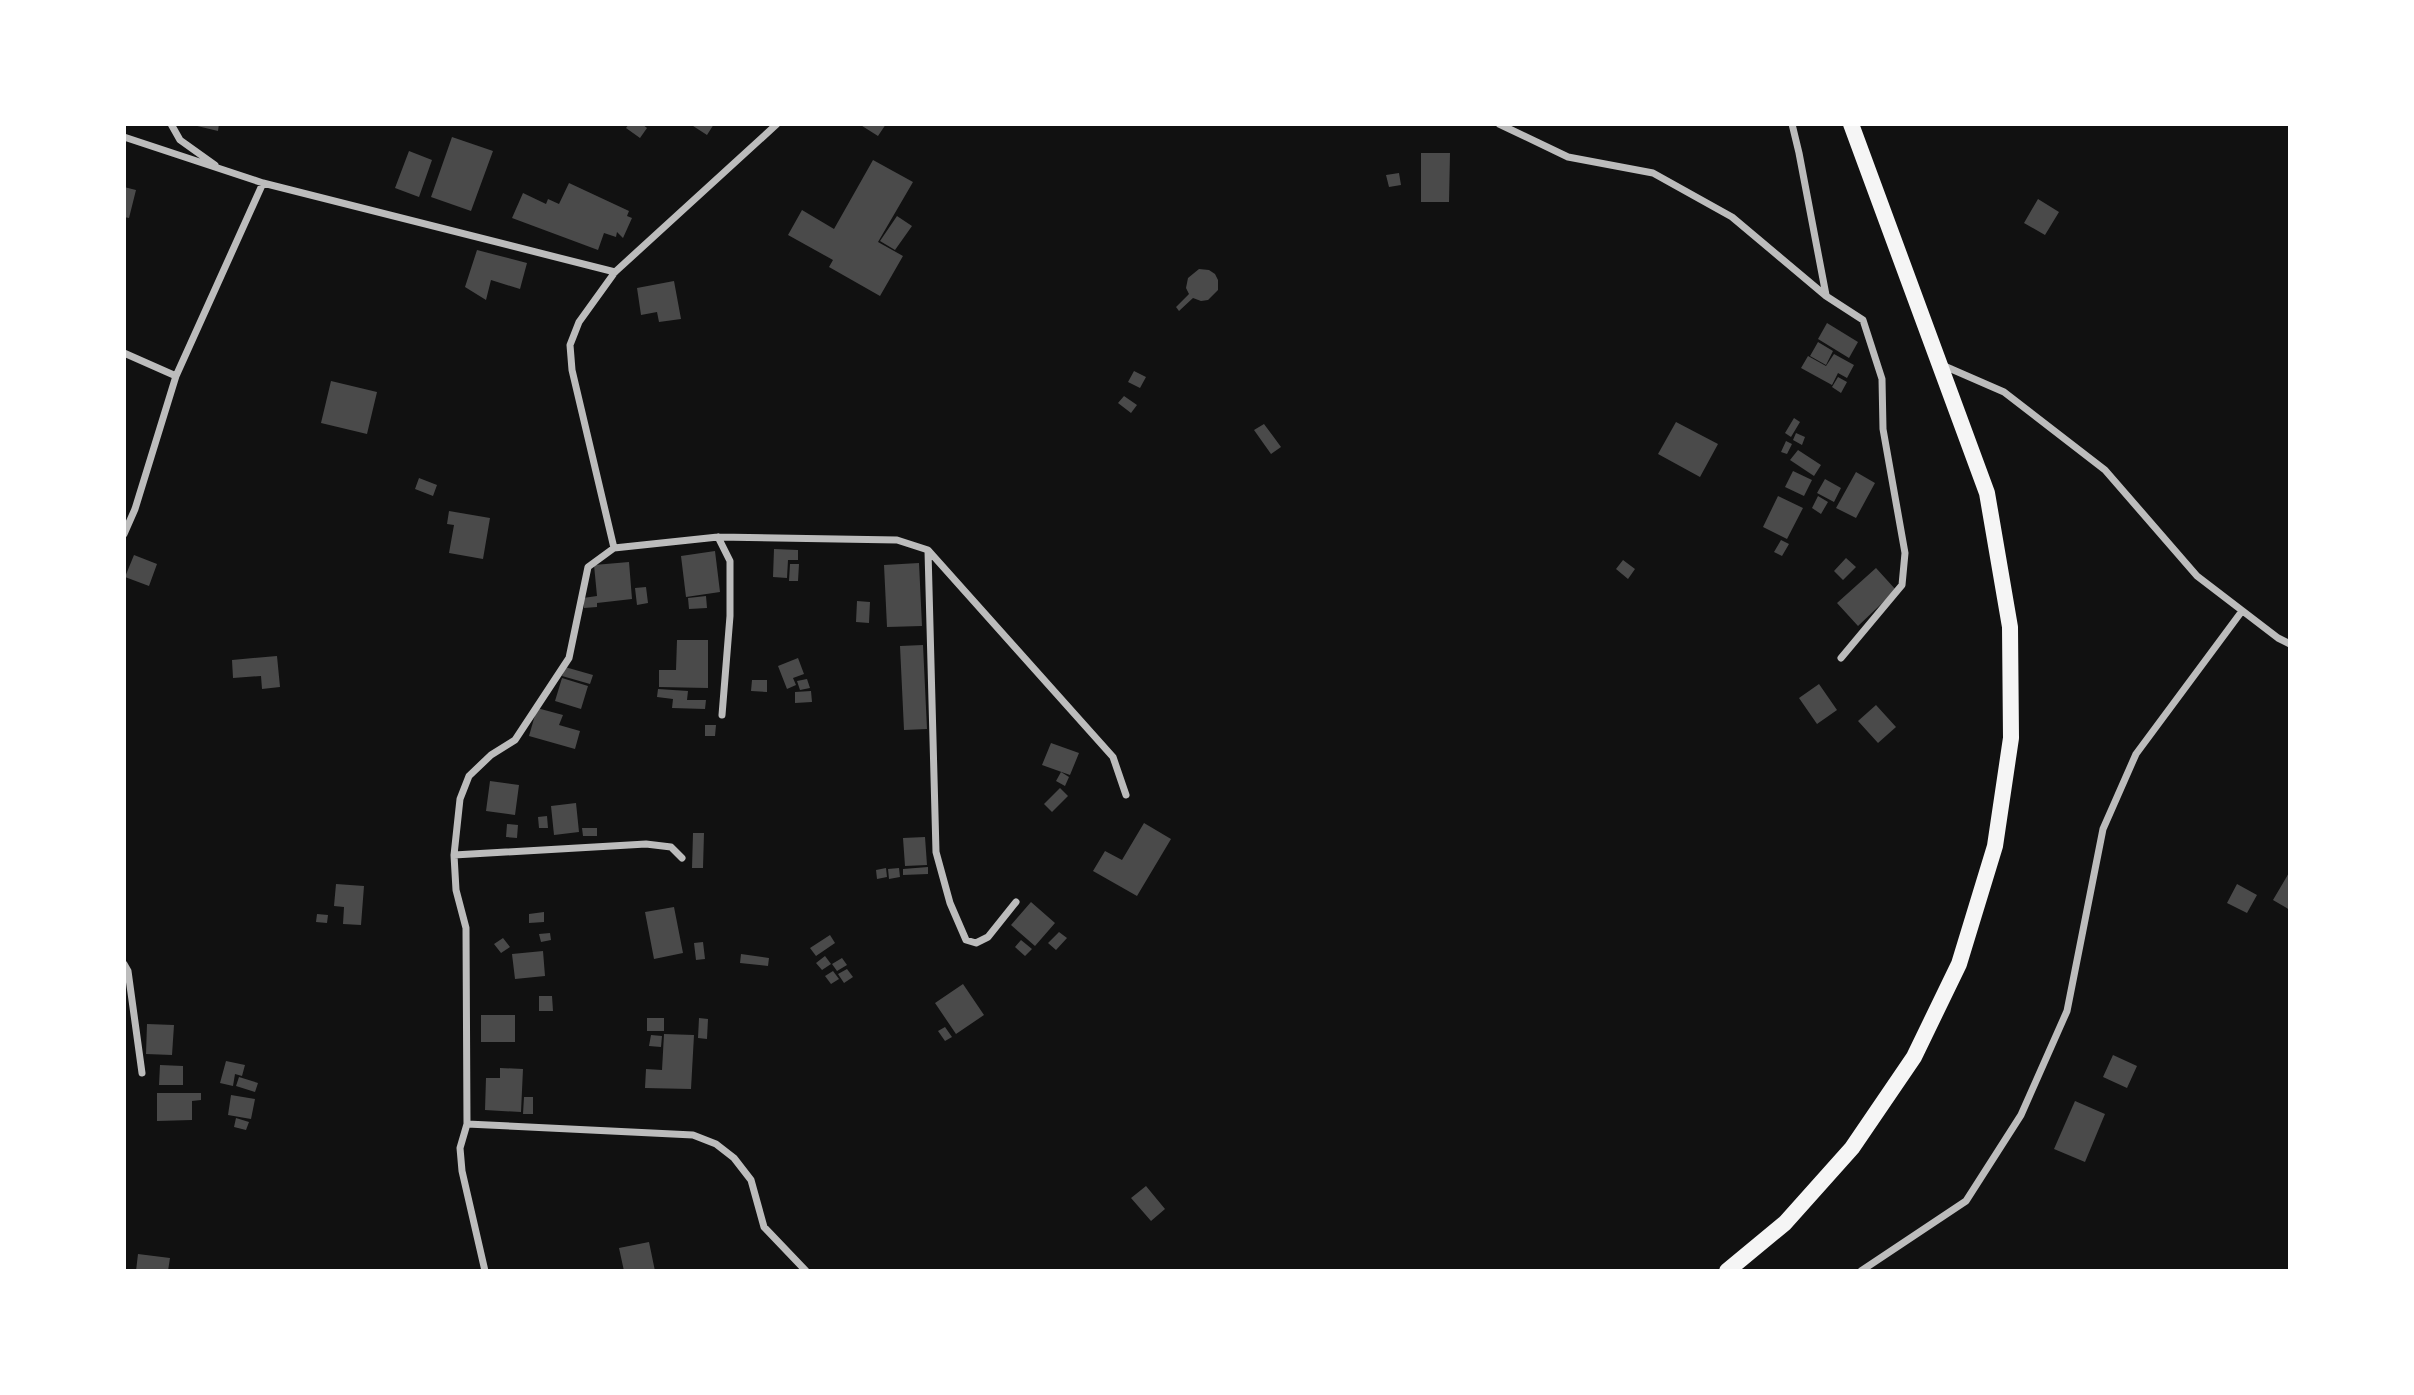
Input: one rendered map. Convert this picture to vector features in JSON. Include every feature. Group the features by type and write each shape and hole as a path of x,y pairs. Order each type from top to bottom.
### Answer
{"highway":[{"path":"1727,1271 1785,1223 1852,1148 1914,1057 1959,964 1996,846 2011,738 2010,627 1987,493 1851,124"}],"street":[{"path":"171,124 180,140 221,170"},
{"path":"614,548 572,370 570,345 579,322 615,272 777,124"},
{"path":"1499,124 1568,157 1653,173 1732,217 1826,296 1863,320 1882,379 1883,429 1905,553 1902,585 1841,658"},
{"path":"1791,124 1800,153 1826,296"},
{"path":"124,137 263,183 615,272"},
{"path":"124,534 135,509 176,376 263,183"},
{"path":"124,353 176,376"},
{"path":"1938,363 2004,392 2105,470 2197,576 2278,638 2290,644"},
{"path":"718,537 730,561 730,616 722,715"},
{"path":"485,1271 462,1171 460,1148 467,1124 466,928 456,890 454,855 460,799 469,776 491,755 515,740 569,658 588,567 614,548 718,537 897,540 928,550 1113,757 1126,795"},
{"path":"928,550 936,852 950,903 966,940 976,943 988,937 1016,902"},
{"path":"1861,1271 1966,1201 2021,1115 2067,1011 2104,829 2136,754 2242,611"},
{"path":"454,855 646,844 671,847 682,858"},
{"path":"124,964 128,971 142,1073"},
{"path":"467,1124 693,1135 716,1144 734,1158 751,1180 764,1227 806,1271"}],"building":[{"path":"189,124 219,124 218,131"},
{"path":"629,124 642,124 647,128 640,138 626,128"},
{"path":"690,124 714,124 707,135"},
{"path":"859,124 886,124 878,136"},
{"path":"452,137 493,151 471,211 431,197"},
{"path":"409,151 432,160 419,197 395,188"},
{"path":"1421,153 1450,153 1449,202 1421,202"},
{"path":"873,160 913,182 878,242 903,256 880,296 829,267 833,260 788,235 802,210 834,229"},
{"path":"1399,173 1401,185 1389,187 1386,175"},
{"path":"569,183 629,211 627,216 632,218 623,238 617,232 616,237 604,233 598,250 512,218 523,193 546,204 548,199 559,204"},
{"path":"124,187 136,190 129,218 124,217"},
{"path":"2038,199 2059,212 2045,235 2024,223"},
{"path":"897,216 912,226 895,250 880,241"},
{"path":"477,250 527,263 520,289 491,280 486,300 465,287"},
{"path":"1199,269 1215,274 1218,290 1208,300 1193,298 1179,311 1176,307 1189,294 1186,288 1188,278"},
{"path":"674,281 681,319 659,322 657,312 641,315 637,288"},
{"path":"1827,323 1858,342 1849,358 1818,339"},
{"path":"1818,342 1833,351 1826,365 1810,356"},
{"path":"1834,354 1854,365 1847,378 1838,373 1832,385 1801,368 1808,356 1826,366"},
{"path":"1134,371 1146,377 1140,388 1128,382"},
{"path":"1838,377 1847,382 1841,393 1832,387"},
{"path":"331,381 377,392 367,434 321,423"},
{"path":"1124,396 1137,405 1131,413 1118,403"},
{"path":"1794,418 1800,422 1791,437 1785,433"},
{"path":"1676,422 1718,444 1700,477 1658,454"},
{"path":"1264,424 1281,447 1271,454 1254,430"},
{"path":"1796,433 1805,437 1802,445 1793,440"},
{"path":"1786,441 1792,444 1787,454 1781,452"},
{"path":"1798,450 1821,465 1814,476 1790,460"},
{"path":"1793,471 1812,480 1804,496 1785,487"},
{"path":"1856,472 1875,483 1856,518 1836,508"},
{"path":"419,478 437,485 433,496 415,489"},
{"path":"1825,479 1841,488 1834,502 1817,493"},
{"path":"1778,496 1803,508 1787,539 1763,527"},
{"path":"1818,496 1828,502 1821,514 1812,508"},
{"path":"449,511 490,518 483,559 449,553 454,525 447,524"},
{"path":"1781,540 1789,544 1782,556 1774,552"},
{"path":"774,549 798,550 798,560 788,560 787,578 773,577"},
{"path":"715,551 720,592 686,597 681,556"},
{"path":"134,555 157,564 149,586 125,577"},
{"path":"1846,558 1856,567 1843,580 1834,571"},
{"path":"1623,560 1635,569 1628,579 1616,569"},
{"path":"629,562 632,599 597,603 597,607 584,608 583,598 597,596 594,565"},
{"path":"919,563 922,626 887,627 884,565"},
{"path":"790,564 799,564 798,581 789,581"},
{"path":"1876,568 1896,590 1858,626 1837,603"},
{"path":"646,587 648,603 637,605 635,588"},
{"path":"706,596 707,608 689,609 688,598"},
{"path":"857,601 870,602 869,623 856,622"},
{"path":"677,640 708,640 708,688 659,687 659,670 676,670"},
{"path":"923,645 927,729 904,730 900,646"},
{"path":"277,656 280,687 262,689 261,676 233,678 232,660"},
{"path":"798,658 804,674 793,678 796,685 787,689 778,666"},
{"path":"565,667 593,675 590,684 562,676"},
{"path":"562,678 588,686 581,709 555,701"},
{"path":"807,679 810,688 800,690 797,681"},
{"path":"752,680 767,680 767,692 751,691"},
{"path":"1819,684 1837,710 1817,724 1799,698"},
{"path":"658,689 688,691 687,700 706,700 705,709 672,708 673,699 657,697"},
{"path":"811,691 812,702 795,703 795,692"},
{"path":"1876,705 1896,727 1878,743 1858,721"},
{"path":"537,708 563,715 559,725 580,731 575,749 529,736"},
{"path":"705,725 716,725 715,736 705,736"},
{"path":"1051,743 1079,753 1070,775 1042,765"},
{"path":"1061,772 1069,777 1065,786 1056,781"},
{"path":"490,781 519,785 515,815 486,811"},
{"path":"1060,788 1068,796 1052,812 1044,804"},
{"path":"576,803 579,832 554,835 551,806"},
{"path":"547,816 548,828 539,828 538,817"},
{"path":"1144,823 1171,839 1137,896 1093,871 1105,851 1122,860"},
{"path":"507,824 518,825 517,838 506,837"},
{"path":"582,828 597,828 597,836 583,836"},
{"path":"693,833 704,833 703,868 692,868"},
{"path":"925,837 927,865 905,866 903,838"},
{"path":"928,867 928,874 903,875 903,869"},
{"path":"886,868 887,877 877,879 876,870"},
{"path":"899,868 900,877 889,879 888,869"},
{"path":"2290,871 2290,910 2273,900"},
{"path":"336,884 364,886 361,925 343,924 344,907 334,906"},
{"path":"2237,884 2257,895 2247,913 2227,903"},
{"path":"1031,902 1055,923 1035,946 1011,925"},
{"path":"674,907 683,953 654,959 645,912"},
{"path":"544,912 544,922 529,923 529,914"},
{"path":"317,914 328,915 327,923 316,922"},
{"path":"1059,932 1067,938 1056,950 1048,943"},
{"path":"550,933 551,940 541,942 539,934"},
{"path":"830,935 835,943 816,956 810,948"},
{"path":"503,938 510,947 501,953 494,944"},
{"path":"1021,940 1032,949 1025,956 1015,947"},
{"path":"703,942 705,959 696,960 694,943"},
{"path":"543,951 545,976 515,979 512,954"},
{"path":"741,954 769,958 768,966 740,963"},
{"path":"825,956 831,964 822,970 816,963"},
{"path":"842,958 847,965 837,971 832,964"},
{"path":"847,969 853,977 844,983 838,974"},
{"path":"833,971 839,979 831,984 825,976"},
{"path":"963,984 984,1015 956,1034 935,1003"},
{"path":"539,996 552,996 553,1011 539,1011"},
{"path":"481,1015 515,1015 515,1042 481,1042"},
{"path":"647,1018 664,1018 664,1031 647,1031"},
{"path":"699,1018 708,1019 707,1039 698,1038"},
{"path":"147,1024 174,1025 172,1055 146,1054"},
{"path":"945,1027 952,1037 945,1041 938,1031"},
{"path":"664,1034 694,1035 691,1089 645,1088 646,1069 662,1070"},
{"path":"651,1035 662,1036 661,1047 649,1046"},
{"path":"2113,1055 2137,1066 2127,1088 2103,1077"},
{"path":"226,1061 245,1065 242,1076 235,1074 233,1086 220,1083"},
{"path":"160,1065 183,1066 183,1085 159,1085"},
{"path":"500,1068 523,1069 521,1112 485,1110 486,1078 500,1078"},
{"path":"239,1077 258,1083 255,1092 236,1086"},
{"path":"157,1093 201,1093 201,1100 192,1101 192,1120 157,1121"},
{"path":"231,1095 255,1099 251,1119 228,1115"},
{"path":"524,1097 533,1097 533,1114 523,1114"},
{"path":"2075,1101 2105,1114 2085,1162 2054,1149"},
{"path":"236,1118 249,1122 246,1130 234,1127"},
{"path":"1146,1186 1165,1209 1151,1221 1131,1198"},
{"path":"649,1242 655,1271 624,1271 619,1248"},
{"path":"138,1254 170,1258 168,1271 136,1271"}]}
